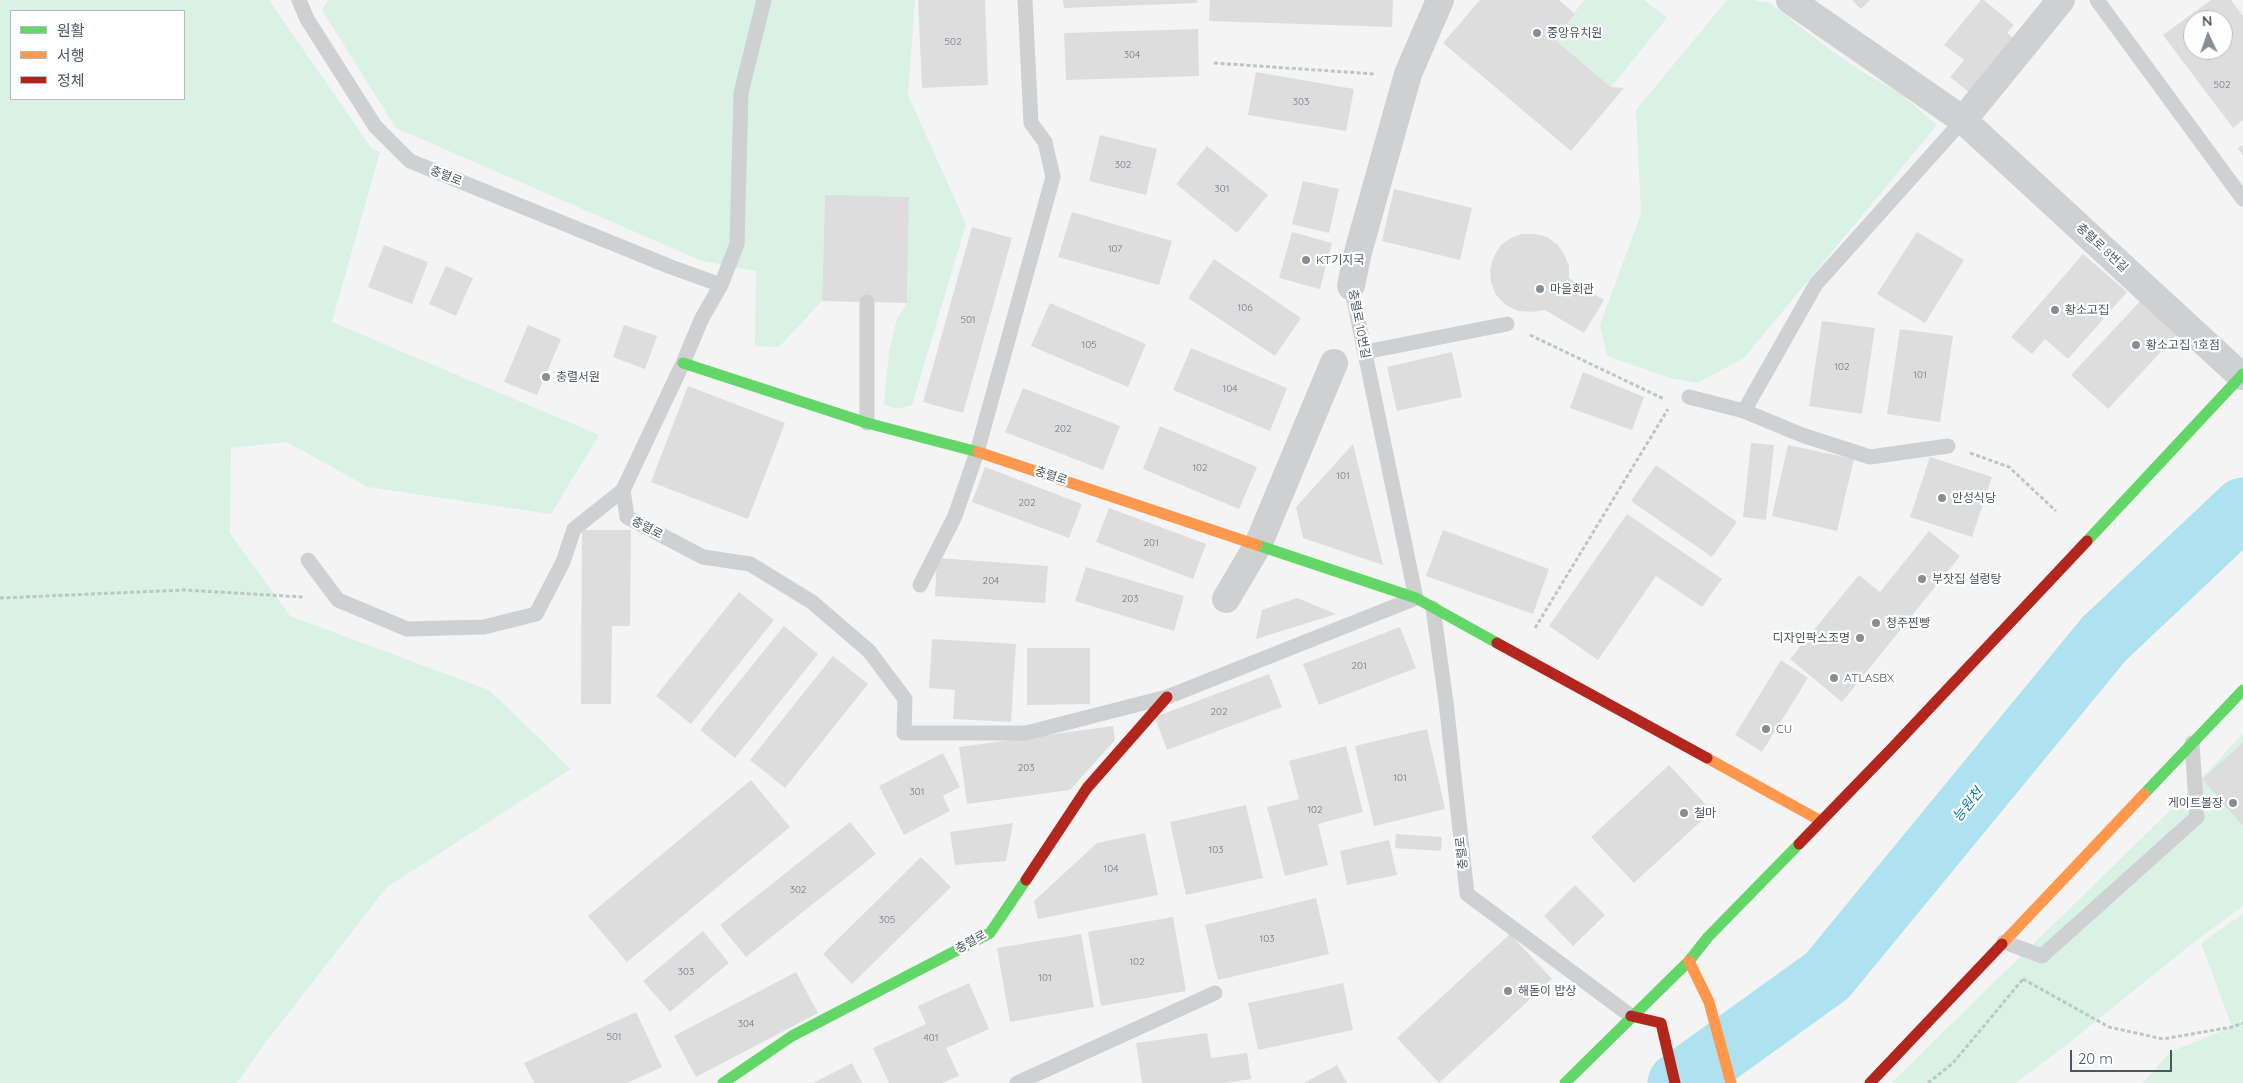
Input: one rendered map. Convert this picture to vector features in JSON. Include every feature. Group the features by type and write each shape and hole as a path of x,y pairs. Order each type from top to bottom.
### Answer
{"street":[{"name":"충렬로 10번길","path":"1351,286 1358,252 1408,74 1440,0"},
{"name":"충렬로 8번길","path":"1790,0 1963,120 2242,375"},
{"path":"1963,120 2061,0"},
{"name":"충렬로","path":"683,363 867,423 977,452 1416,598 1821,821"},
{"path":"1226,599 1258,545 1334,363"},
{"path":"1565,1083 1689,961 1708,937 1821,821 2242,375"},
{"path":"1870,1083 2243,690"},
{"name":"충렬로","path":"723,1083 792,1036 990,932 1087,788 1167,697"},
{"path":"1689,961 1709,1002 1731,1083"},
{"path":"1631,1016 1661,1023 1674,1083"}],"lane":[{"name":"충렬로","path":"299,0 307,19 375,126 410,161 671,267 721,285"},
{"path":"308,560 338,600 407,629 484,627 536,614 563,562 574,529 623,490 683,363 702,318 721,285 737,244 741,93 764,0"},
{"path":"920,585 955,516 977,452 1053,177 1044,142 1031,123 1025,0"},
{"path":"2097,0 2243,200"},
{"path":"1744,411 1816,284 1963,120"},
{"name":"충렬로 10번길","path":"1351,286 1416,598"},
{"path":"867,302 867,423"},
{"path":"1365,352 1507,324"},
{"path":"1688,397 1744,411 1802,435 1870,457 1948,446"},
{"name":"충렬로","path":"623,490 627,517 703,557 750,564 812,602 869,651 904,699 904,733 1026,733 1167,697 1416,598"},
{"name":"충렬로","path":"1433,608 1446,702 1467,894 1631,1016"},
{"path":"2004,942 2042,956 2197,817 2192,743"},
{"path":"1017,1083 1215,993"}],"path":[{"path":"1214,63 1378,74"},
{"path":"1507,324 1671,402 1519,654"},
{"path":"1948,446 2009,467 2056,511"},
{"path":"0,598 184,590 338,600"},
{"path":"1928,1083 1952,1062 2042,956"},
{"path":"2023,979 2109,1027 2163,1040 2232,1027 2243,1023"}],"green space":[{"path":"0,0 269,0 372,149 380,152 332,322 599,435 551,514 368,487 287,442 231,448 230,533 290,616 489,690 571,769 387,887 262,1047 237,1083 0,1083"},
{"path":"328,0 915,0 908,95 966,224 912,405 896,409 884,404 889,351 897,319 907,303 909,197 825,196 822,301 779,347 755,346 756,271 702,261 396,128 322,10"},
{"path":"1584,0 1644,0 1667,18 1611,87 1554,39"},
{"path":"1727,0 1753,0 1770,3 1825,46 1861,71 1900,93 1937,125 1744,358 1697,383 1670,378 1607,356 1600,325 1641,214 1636,110"},
{"path":"2243,733 2243,906 2189,946 2064,1047 2015,1083 1891,1083 2194,787"},
{"path":"2243,914 2243,1083 2143,1083 2170,1052 2232,1027 2201,943"}],"building":[{"path":"918,0 985,0 988,85 922,88"},
{"path":"1063,0 1197,0 1197,3 1064,8"},
{"path":"1210,0 1393,0 1392,27 1209,21"},
{"path":"1480,0 1559,0 1575,14 1554,39 1611,87 1624,88 1571,151 1443,43"},
{"path":"1852,0 1870,0 1861,9"},
{"path":"1981,0 1984,0 2014,25 2007,33 2014,38 1974,96 1950,77 1964,60 1944,45"},
{"path":"2211,0 2231,0 2243,16 2243,120 2233,128 2163,35 2183,20 2183,60 2233,60 2233,10 2197,10"},
{"path":"1198,29 1199,76 1066,80 1064,33"},
{"path":"1256,72 1354,89 1346,131 1248,115"},
{"path":"1100,135 1157,149 1146,195 1089,181"},
{"path":"2243,145 2243,156 2238,148"},
{"path":"1207,146 1268,195 1237,233 1176,184"},
{"name":"KT기지국","path":"1303,181 1339,189 1329,233 1292,224"},
{"path":"1394,189 1472,208 1460,260 1382,241"},
{"path":"825,195 909,197 907,303 822,301"},
{"path":"1072,212 1172,241 1159,285 1058,257"},
{"path":"972,227 1012,238 963,413 923,402"},
{"name":"KT기지국","path":"1292,232 1332,243 1320,289 1279,278"},
{"path":"1917,232 1964,260 1925,323 1877,294"},
{"name":"마을회관","path":"1522,234 1535,234 1547,237 1557,244 1569,266 1569,278 1604,300 1584,333 1545,310 1532,312 1518,311 1506,305 1496,295 1491,283 1490,269 1494,256 1501,245 1511,238"},
{"path":"384,245 428,262 412,304 368,287"},
{"path":"2083,254 2127,292 2068,359 2045,339 2032,354 2011,337"},
{"path":"1214,259 1301,318 1275,356 1188,298"},
{"path":"446,266 473,278 456,316 429,304"},
{"path":"2145,296 2181,330 2108,409 2071,375"},
{"path":"1050,303 1146,344 1128,387 1031,346"},
{"path":"1822,321 1875,328 1862,414 1809,406"},
{"path":"528,325 561,339 537,395 504,382"},
{"path":"624,325 657,336 645,369 613,357"},
{"path":"1900,329 1953,336 1940,422 1887,414"},
{"path":"1191,348 1287,388 1270,431 1173,390"},
{"path":"1452,352 1462,397 1397,411 1387,367"},
{"path":"1583,372 1644,397 1632,430 1570,408"},
{"path":"688,386 785,423 748,519 651,482"},
{"path":"1023,388 1120,426 1103,470 1005,432"},
{"path":"1160,426 1257,467 1239,509 1143,469"},
{"path":"1751,443 1774,445 1766,520 1743,517"},
{"path":"1353,444 1383,565 1303,538 1296,507"},
{"path":"1788,445 1854,459 1837,531 1772,516"},
{"path":"1930,457 1992,477 1972,537 1910,517"},
{"path":"1656,465 1737,522 1712,557 1631,501"},
{"path":"985,467 1082,504 1069,538 972,502"},
{"path":"1109,508 1206,544 1193,579 1096,542"},
{"path":"1627,514 1722,579 1702,607 1656,576 1598,660 1549,626"},
{"path":"582,530 631,530 630,626 612,626 611,704 581,704"},
{"path":"1443,530 1549,569 1533,614 1426,576"},
{"path":"1929,531 1960,556 1842,702 1790,659 1859,575 1880,592"},
{"path":"937,558 1048,566 1045,603 935,596"},
{"path":"1086,567 1184,596 1174,631 1075,601"},
{"path":"739,592 774,620 691,724 656,696"},
{"path":"1297,598 1336,614 1256,639 1262,610"},
{"path":"784,626 818,654 735,758 700,730"},
{"path":"1400,627 1416,668 1319,705 1303,664"},
{"path":"932,639 1016,644 1011,722 953,719 955,690 929,688"},
{"path":"1027,648 1090,648 1090,704 1027,705"},
{"path":"833,656 868,684 785,788 750,760"},
{"path":"1781,660 1808,678 1762,752 1735,735"},
{"path":"1269,674 1282,707 1167,750 1155,717"},
{"path":"1113,726 1115,740 1070,790 967,804 959,747"},
{"path":"1427,729 1445,809 1374,826 1355,746"},
{"name":"게이트볼장","path":"2243,743 2243,826 2202,779"},
{"path":"1346,746 1363,812 1318,824 1328,865 1285,876 1267,807 1299,799 1289,761"},
{"path":"943,753 960,787 943,796 950,811 904,835 879,786"},
{"path":"1669,765 1712,811 1634,883 1591,837"},
{"path":"751,780 790,827 627,962 588,916"},
{"path":"1246,805 1263,878 1186,895 1170,822"},
{"path":"850,822 876,854 746,957 720,925"},
{"path":"1013,823 1006,861 955,865 950,832"},
{"path":"1145,833 1158,895 1038,919 1034,901 1097,843"},
{"path":"1396,834 1442,837 1441,851 1395,848"},
{"path":"1389,840 1397,875 1347,885 1340,851"},
{"path":"921,857 951,887 852,984 823,954"},
{"path":"1575,885 1605,915 1573,946 1544,916"},
{"path":"1316,898 1329,954 1218,980 1205,925"},
{"path":"1173,917 1186,991 1101,1006 1088,932"},
{"path":"703,931 729,963 670,1012 643,981"},
{"path":"1081,934 1094,1007 1010,1022 997,948"},
{"path":"1510,934 1552,979 1439,1083 1397,1038"},
{"path":"796,972 818,1013 696,1077 674,1036"},
{"path":"969,983 989,1029 946,1048 959,1076 942,1083 889,1083 873,1048 926,1024 918,1006"},
{"path":"1343,983 1353,1030 1258,1050 1248,1003"},
{"path":"636,1012 662,1067 627,1083 534,1083 524,1063"},
{"path":"1207,1033 1211,1058 1247,1053 1251,1079 1225,1083 1142,1083 1136,1043"},
{"path":"852,1063 862,1083 813,1083"},
{"path":"1337,1065 1347,1083 1304,1083"}],"waterway":[{"name":"능원천","path":"1678,1083 1827,976 2104,639 2243,508"}],"traffic: fast":[{"path":"683,363 867,423 978,452"},
{"path":"2087,541 2243,374"},
{"path":"1257,545 1416,598 1497,643"},
{"path":"2144,794 2243,690"},
{"path":"1565,1083 1689,961 1708,937 1799,844"},
{"path":"723,1083 792,1036 990,933 1026,880"}],"traffic: slow":[{"path":"978,452 1257,545"},
{"path":"1707,758 1821,821"},
{"path":"2002,944 2144,794"},
{"path":"1689,961 1709,1002 1731,1083"}],"traffic: jam":[{"path":"1799,844 2087,541"},
{"path":"1497,643 1707,758"},
{"path":"1026,880 1087,788 1167,697"},
{"path":"1870,1083 2002,944"},
{"path":"1631,1016 1661,1023 1675,1083"}],"place":[{"name":"중앙유치원","path":"1537,33"},
{"name":"KT기지국","path":"1306,260"},
{"name":"마을회관","path":"1540,289"},
{"name":"황소고집","path":"2055,310"},
{"name":"황소고집 1호점","path":"2136,345"},
{"name":"충렬서원","path":"546,377"},
{"name":"안성식당","path":"1942,498"},
{"name":"부잣집 설렁탕","path":"1922,579"},
{"name":"청주찐빵","path":"1876,623"},
{"name":"디자인팍스조명","path":"1860,638"},
{"name":"ATLASBX","path":"1834,678"},
{"name":"CU","path":"1766,729"},
{"name":"게이트볼장","path":"2233,803"},
{"name":"철마","path":"1684,813"},
{"name":"해돋이 밥상","path":"1508,991"}]}
